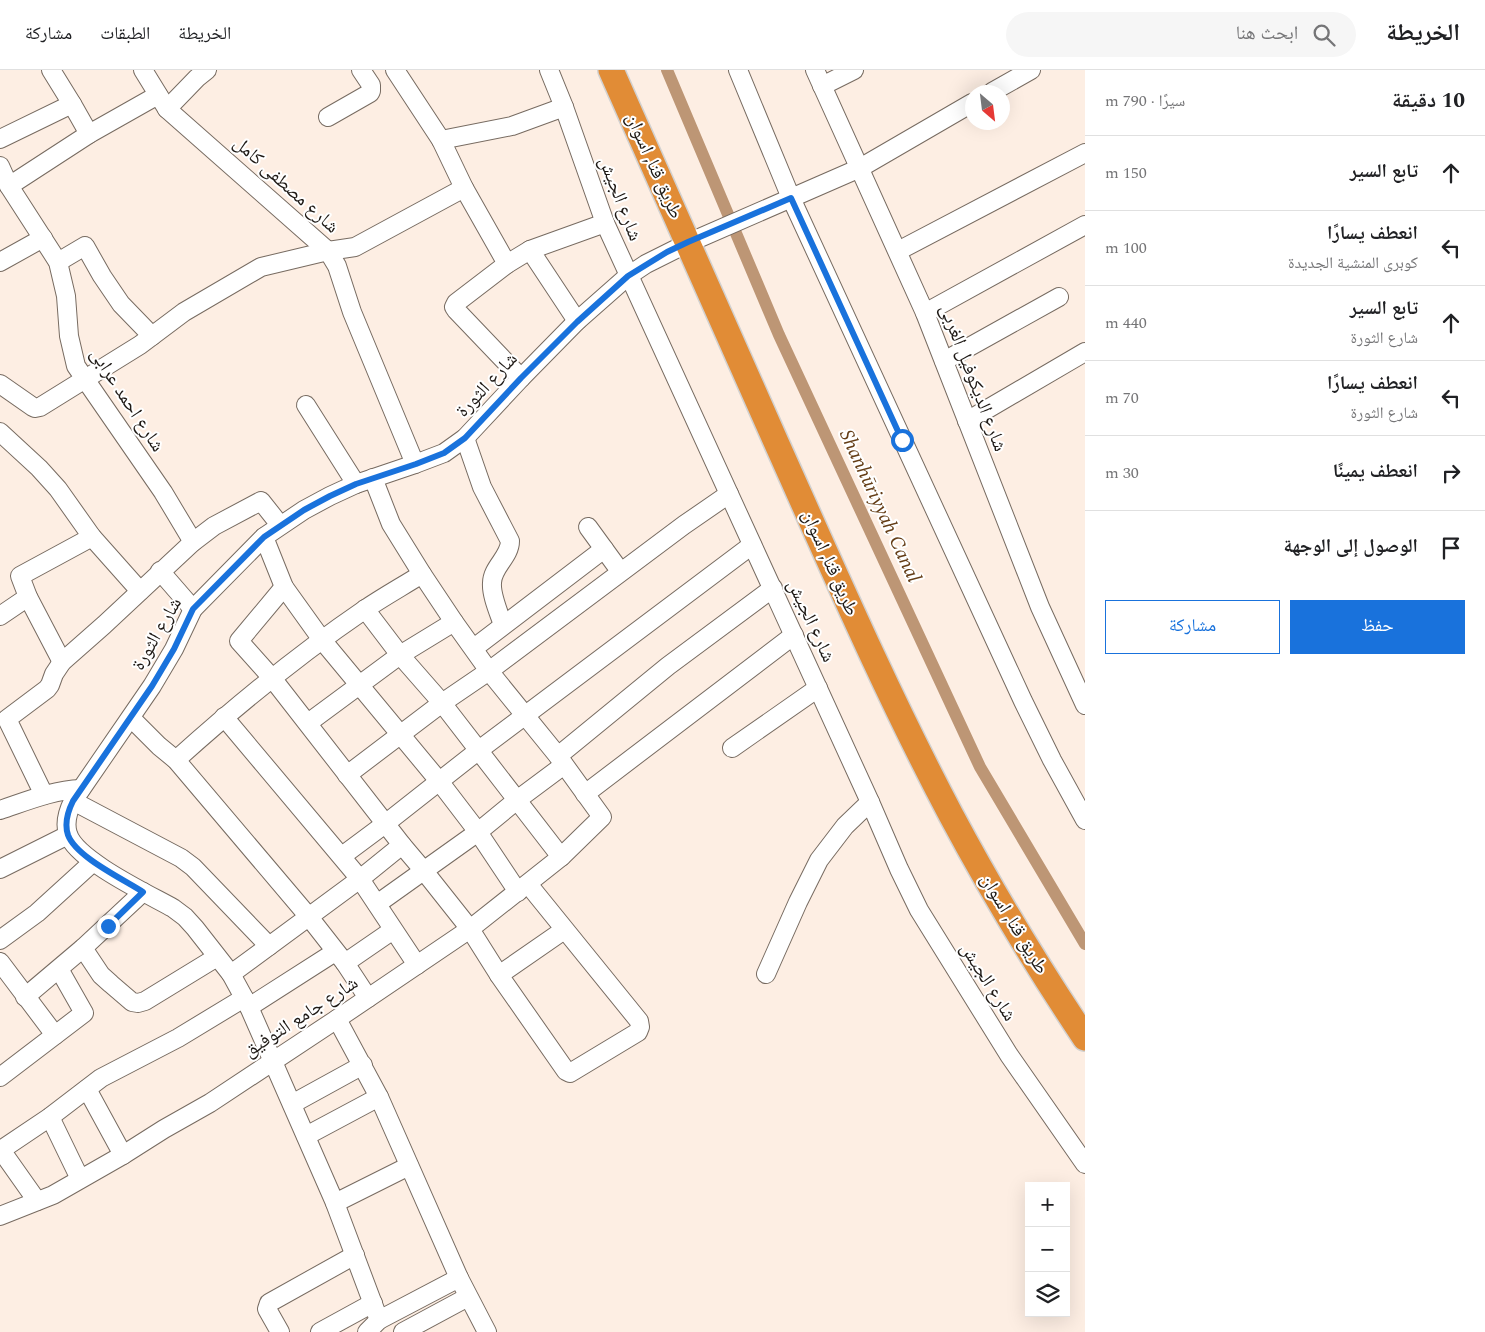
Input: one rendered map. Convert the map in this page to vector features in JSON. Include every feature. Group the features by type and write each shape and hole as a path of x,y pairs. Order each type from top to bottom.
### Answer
{"highway":[{"name":"طريق قنا, اسوان","path":"611,70 677,248 832,568 906,727 951,815 999,902 1085,1038"}],"street":[{"path":"51,70 88,134"},
{"name":"شارع مصطفى كامل","path":"143,70 162,102 328,251 337,266 352,312 416,464"},
{"path":"9,186 88,134 162,102 207,70"},
{"path":"328,117 372,91 371,85 361,70"},
{"path":"395,70 441,140 464,188 507,264"},
{"name":"شارع الجيش","path":"549,70 605,223 628,276 773,588 919,910 1010,1055 1085,1164"},
{"path":"738,70 791,198 1023,701 1052,760 1085,820"},
{"path":"819,78 854,70"},
{"path":"1004,85 1031,70"},
{"name":"شارع الديكوفيل الغربى","path":"819,78 856,170 898,251 925,313 1040,607 1083,699"},
{"path":"0,139 72,104"},
{"path":"441,140 512,126 564,107"},
{"name":"شارع الثورة","path":"68,835 66,823 68,812 77,795 152,686 174,649 193,609 264,537 321,500 356,484 444,453 465,438 577,322 628,276 646,264 711,232 856,170 965,107"},
{"path":"898,251 1085,153"},
{"name":"شارع احمد عرابى","path":"0,166 9,186 58,262 66,296 69,336 76,366 163,492 193,542"},
{"path":"0,384 35,408 40,407 140,346 184,312 261,267 328,251 355,247 464,188"},
{"path":"521,378 456,310 454,307 456,303 507,264 530,250 605,223"},
{"path":"925,313 1085,225"},
{"path":"0,262 43,238"},
{"path":"58,262 85,246 118,300 152,336"},
{"path":"530,250 577,322"},
{"path":"944,361 1059,297"},
{"path":"967,421 1085,352"},
{"path":"306,405 356,484"},
{"path":"0,432 39,468 58,489 92,537 140,591"},
{"path":"465,438 482,487 510,540 510,550 497,568 493,576 492,585 503,625"},
{"path":"374,478 391,524 454,622 489,670 561,760 585,794 794,634"},
{"path":"347,775 684,524 729,494"},
{"path":"44,795 7,719 47,688 62,662 160,571 214,526 261,500 280,525"},
{"path":"588,527 620,572"},
{"path":"62,662 28,597 20,576 92,537"},
{"path":"264,537 284,587 322,640 402,734 523,888 564,930 639,1021 640,1027 638,1032 571,1073 568,1073 499,975 470,929 402,846 272,678 239,641 284,587"},
{"path":"342,856 479,750 752,545"},
{"path":"474,648 604,550"},
{"path":"160,571 193,609"},
{"path":"176,760 224,717 322,640 422,574"},
{"path":"377,904 478,832 517,800 668,666 773,588"},
{"path":"0,616 28,597"},
{"path":"365,610 400,655 442,703 561,857"},
{"path":"308,723 400,655 454,622"},
{"path":"732,748 818,688"},
{"path":"224,717 360,879 417,965"},
{"path":"131,718 158,746 176,760 308,917 340,957 368,998"},
{"path":"0,810 68,789 193,867 270,946"},
{"name":"شارع جامع التوفيق","path":"0,1216 53,1195 210,1103 470,929 561,857 602,817 585,794"},
{"path":"766,974 819,860 845,826 870,802"},
{"path":"0,869 68,835 77,849 93,862 173,908 195,928 231,974 273,1060 335,1203 355,1255 373,1303 373,1326 459,1278"},
{"path":"231,974 402,846"},
{"path":"0,940 37,912 93,862"},
{"path":"25,997 83,948 143,892"},
{"path":"37,1201 6,1169 0,1150 50,1117 109,1073 246,1002 393,930"},
{"path":"499,975 564,930"},
{"path":"83,948 101,975 132,1002 145,1001 218,957"},
{"path":"0,962 55,1035"},
{"path":"0,1077 84,1013 59,969"},
{"path":"337,1019 379,1097 459,1278 487,1332"},
{"path":"292,1104 363,1066"},
{"path":"87,1089 123,1155"},
{"path":"306,1136 379,1097"},
{"path":"50,1117 80,1179"},
{"path":"335,1203 409,1166"},
{"path":"280,1332 267,1309 269,1303 355,1255"},
{"path":"403,1332 468,1297"},
{"path":"320,1332 373,1303"}],"waterway":[{"name":"Shanhūriyyah Canal","path":"667,70 779,335 980,767 1085,944"}],"route":[{"path":"108,926 143,892 93,862 77,849 68,835 66,823 68,812 73,801 152,686 174,649 193,609 239,561 264,537 280,525 330,496 356,484 444,453 465,438 577,322 628,276 646,264 688,242 791,198 902,440"}]}
